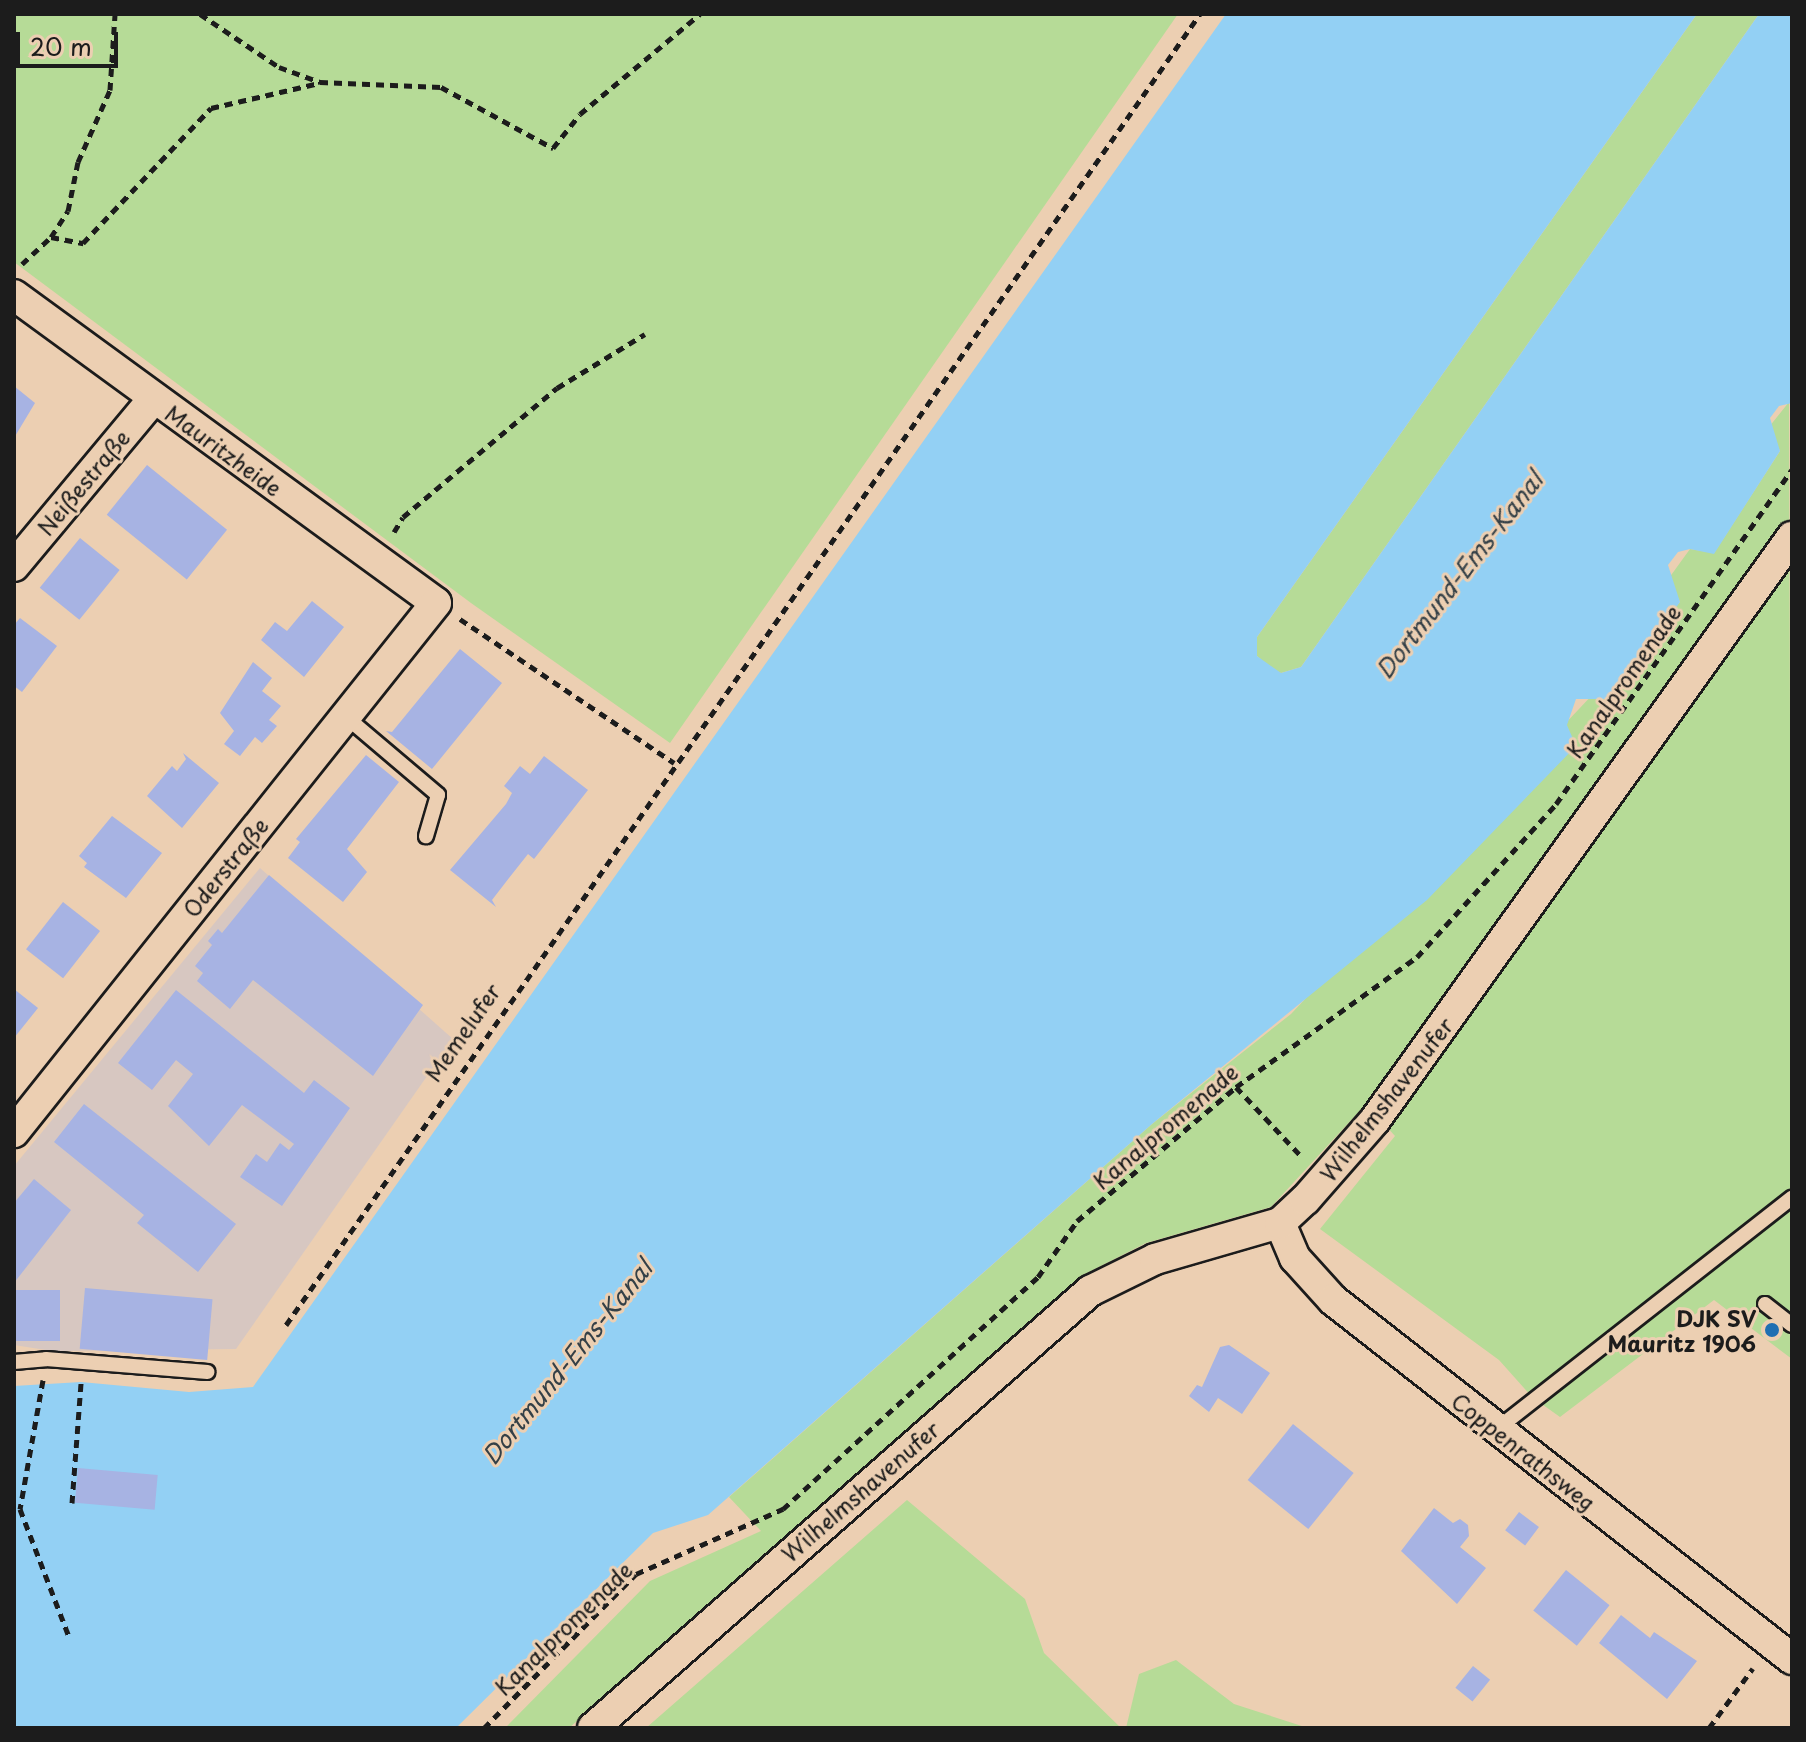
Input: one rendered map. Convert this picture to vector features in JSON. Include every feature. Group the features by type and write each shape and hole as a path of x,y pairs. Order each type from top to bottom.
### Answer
{"street":[{"name":"Mauritzheide","path":"14,295 436,603"},
{"name":"Neißestraße","path":"14,566 153,399"},
{"name":"Wilhelmshavenufer","path":"593,1728 1090,1291 1155,1259 1280,1223 1324,1181 1375,1120 1792,537"},
{"name":"Oderstraße","path":"14,1132 436,603"},
{"name":"Coppenrathsweg","path":"1280,1223 1295,1258 1333,1300 1782,1651"}],"lane":[{"path":"345,716 438,795 426,836"},
{"path":"1496,1430 1792,1198"},
{"path":"1765,1304 1792,1325"},
{"path":"14,1362 46,1359 207,1372"}],"path":[{"path":"14,274 51,237 68,211 78,162 110,90 115,14"},
{"path":"200,14 279,67 320,82"},
{"path":"51,237 83,243 211,108 320,82 441,87 553,148 580,114 700,14"},
{"name":"Memelufer","path":"286,1325 674,763 1200,14"},
{"path":"376,560 403,517 440,485 557,388 645,334"},
{"name":"Kanalpromenade","path":"484,1728 636,1574 783,1509 1038,1277 1077,1221 1236,1087 1417,957 1556,804 1792,470"},
{"path":"436,603 674,763"},
{"path":"1236,1087 1324,1181"},
{"path":"46,1359 20,1509 70,1639"},
{"path":"72,1503 86,1362"},
{"path":"1709,1728 1782,1651"}],"shaded area":[{"path":"260,868 453,1039 236,1349 52,1351 14,1345 14,1166"}],"green space":[{"path":"14,14 1178,14 670,743 471,603 14,262"},
{"path":"1697,14 1759,14 1301,667 1281,673 1268,667 1257,656 1257,637"},
{"path":"1789,402 1792,1359 1714,1300 1560,1417 1532,1397 1499,1360 1320,1229 1395,1136 1366,1104 1271,1207 1146,1243 1081,1276 569,1728 505,1728 650,1581 761,1531 729,1497 1152,1124 1291,1014 1680,602 1669,578 1690,549 1714,553 1780,451 1769,427"},
{"path":"907,1500 1025,1599 1044,1653 1121,1728 646,1728"},
{"path":"1176,1660 1234,1704 1308,1728 1126,1728 1139,1674"}],"water":[{"name":"Dortmund-Ems-Kanal","path":"1226,14 1697,14 1257,637 1257,656 1281,673 1301,667 1759,14 1792,14 1792,403 1779,406 1770,418 1780,451 1714,554 1690,549 1678,552 1668,565 1680,602 1611,699 1576,699 1567,725 1576,746 1427,900 1152,1124 708,1515 653,1533 456,1728 14,1728 14,1386 81,1382 189,1392 253,1387"}],"building":[{"path":"14,386 35,403 14,438"},
{"path":"147,465 227,530 187,580 107,515"},
{"path":"80,538 120,570 79,620 40,588"},
{"path":"312,601 344,627 304,677 261,640 275,622 287,631"},
{"path":"20,618 57,646 22,692 14,686 14,625"},
{"path":"460,649 502,683 432,769 386,731 392,732"},
{"path":"253,662 272,678 262,691 281,706 269,720 277,726 262,743 255,737 240,756 224,744 234,731 220,713"},
{"path":"183,753 219,783 182,828 147,796 172,766 177,771 186,759"},
{"path":"366,755 399,782 347,849 367,872 343,902 288,858 300,842 296,839"},
{"path":"544,756 588,790 534,859 528,854 509,878 492,900 496,907 450,870 506,804 512,793 504,786 520,766 530,774"},
{"path":"112,816 162,853 126,898 84,867 87,863 79,856"},
{"path":"269,875 423,1005 373,1076 253,980 230,1009 197,981 203,973 195,966 212,945 208,941 218,929 222,933"},
{"path":"63,902 100,931 63,978 26,949"},
{"path":"14,989 38,1008 14,1038"},
{"path":"176,990 304,1093 314,1080 350,1108 282,1206 240,1177 256,1154 267,1162 280,1143 289,1150 294,1144 242,1105 209,1146 168,1106 193,1074 176,1060 152,1090 118,1063"},
{"path":"84,1104 236,1224 198,1272 137,1223 144,1215 54,1142"},
{"path":"34,1179 71,1210 14,1283 14,1203"},
{"path":"85,1288 213,1299 207,1360 80,1349"},
{"path":"14,1290 60,1290 60,1341 14,1341"},
{"path":"1229,1345 1270,1373 1242,1414 1218,1398 1209,1412 1189,1396 1197,1385 1202,1387 1220,1347"},
{"path":"1293,1424 1354,1473 1308,1529 1248,1480"},
{"path":"78,1468 158,1475 155,1510 75,1503"},
{"path":"1434,1508 1453,1523 1460,1519 1468,1525 1469,1536 1460,1547 1486,1568 1457,1604 1401,1551"},
{"path":"1519,1512 1539,1527 1525,1545 1505,1530"},
{"path":"1566,1570 1610,1605 1577,1646 1533,1610"},
{"path":"1621,1615 1650,1638 1654,1632 1697,1661 1667,1699 1599,1643"},
{"path":"1473,1666 1490,1680 1472,1702 1455,1688"}],"place":[{"name":"DJK SV Mauritz 1906","path":"1772,1330"}]}
